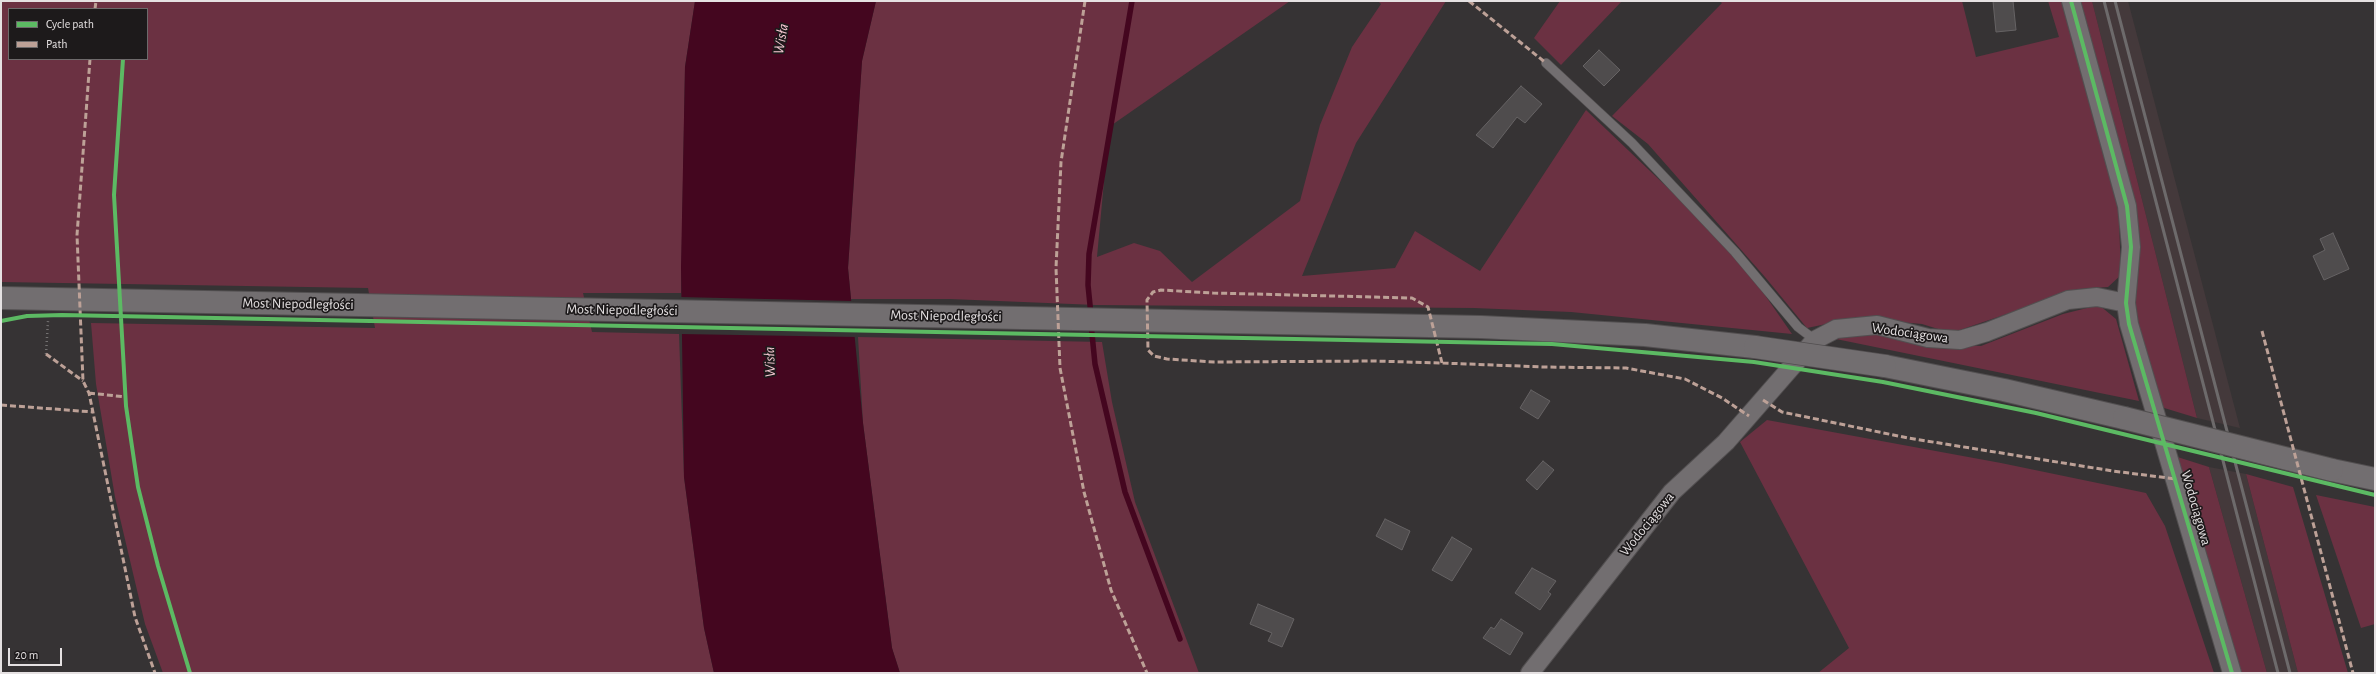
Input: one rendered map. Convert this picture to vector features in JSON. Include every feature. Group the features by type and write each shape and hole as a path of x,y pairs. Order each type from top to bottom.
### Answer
{"main road":[{"name":"Most Niepodległości","path":"1,298 56,307 1182,321 1554,330 1645,335 1755,347 1885,366 1997,388 2332,470 2375,479"}],"street":[{"path":"2071,1 2127,206 2130,247 2126,303"},
{"name":"Wodociągowa","path":"1530,673 1672,492 1726,442 1815,340 1836,329 1877,325 1928,338 1960,340 1987,332 2068,300 2096,298 2126,303 2129,324 2137,352 2232,673"}],"lane":[{"path":"1546,63 1632,143 1735,252 1798,327 1815,340"}],"path":[{"path":"44,316 56,307"},
{"path":"46,354 48,321"}],"shaded area":[{"path":"1,1 695,1 685,67 681,293 583,293 592,332 679,334 684,477 704,628 714,673 163,673 145,624 115,497 96,384 91,323 375,328 368,288 1,282"},
{"path":"876,1 1290,1 1109,127 1097,257 1134,243 1160,251 1192,282 1300,201 1320,125 1352,47 1381,4 1378,1 1446,1 1356,143 1302,276 1395,268 1415,231 1480,271 1586,110 1735,252 1792,334 1571,312 1474,308 1096,305 950,299 851,299 848,268 862,61"},
{"path":"1560,1 1622,1 1561,65 1534,38"},
{"path":"1719,1 1962,1 1976,57 2059,37 2048,1 2062,1 2107,151 2118,194 2121,275 2108,287 2080,289 1951,333 1922,324 1855,318 1807,328 1765,277 1648,144 1612,116 1722,3"},
{"path":"2076,1 2092,1 2197,418 2161,407 2133,308 2134,264"},
{"path":"2092,1 2128,1 2240,428 2197,418"},
{"path":"2099,305 2116,319 2139,401 1831,338 1870,332 1927,343 1981,346 2063,314"},
{"path":"858,337 1102,342 1112,402 1135,502 1199,673 900,673 892,648 863,423"},
{"path":"1767,420 2001,463 2146,493 2165,526 2214,673 1818,673 1849,648 1740,442"},
{"path":"2168,454 2209,467 2267,673 2229,673"},
{"path":"2209,467 2246,474 2298,673 2267,673"},
{"path":"2246,474 2293,487 2348,673 2298,673"},
{"path":"2316,495 2375,507 2375,624 2361,628"}],"water":[{"name":"Wisła","path":"695,1 876,1 862,61 848,268 863,423 892,648 900,673 714,673 704,628 684,477 681,267 685,67"}],"pier":[{"path":"679,297 853,301 857,337 680,334"}],"building":[{"path":"1993,1 2013,1 2016,30 1996,32"},
{"path":"1599,50 1620,70 1604,86 1583,66"},
{"path":"1521,86 1542,104 1525,123 1517,117 1493,148 1476,135"},
{"path":"2333,233 2349,269 2324,280 2313,256 2325,250 2320,239"},
{"path":"1531,390 1550,401 1538,419 1520,408"},
{"path":"1543,461 1554,470 1537,490 1526,480"},
{"path":"1385,519 1410,531 1402,550 1376,536"},
{"path":"1452,537 1472,549 1452,581 1432,570"},
{"path":"1532,568 1556,581 1548,592 1551,594 1540,610 1515,593"},
{"path":"1258,604 1294,619 1282,647 1268,641 1272,633 1250,624"},
{"path":"1501,619 1523,633 1510,655 1483,638 1491,627 1494,629"}],"waterway":[{"path":"1091,315 1088,285 1089,254 1132,1"},
{"path":"1091,324 1095,364 1125,492 1180,639"}],"railway":[{"path":"2104,1 2278,673"},
{"path":"2115,1 2290,673"}],"marked path":[{"path":"95,8 96,1"},
{"path":"1085,1 1061,162 1056,268 1060,368 1084,492 1111,590 1147,673"},
{"path":"1469,1 1546,63"},
{"path":"90,60 77,235 83,381 89,393 135,617 155,673"},
{"path":"1442,363 1428,307 1412,298 1213,293 1161,290 1153,292 1147,300 1148,350 1154,356 1167,359 1214,362 1374,361 1543,367 1626,368 1685,379 1722,398 1749,416"},
{"path":"2262,331 2353,673"},
{"path":"46,354 83,381"},
{"path":"89,393 126,397"},
{"path":"1763,400 1782,412 1908,438 2113,471 2176,479"},
{"path":"1,405 93,412"}],"cycle path":[{"path":"2071,1 2127,206 2131,247 2126,303 2129,324 2232,673"},
{"path":"123,60 114,195 126,406 138,487 158,566 190,673"},
{"path":"1,321 27,316 62,315 1552,344 1754,362 1883,382 2036,413 2375,495"}]}
